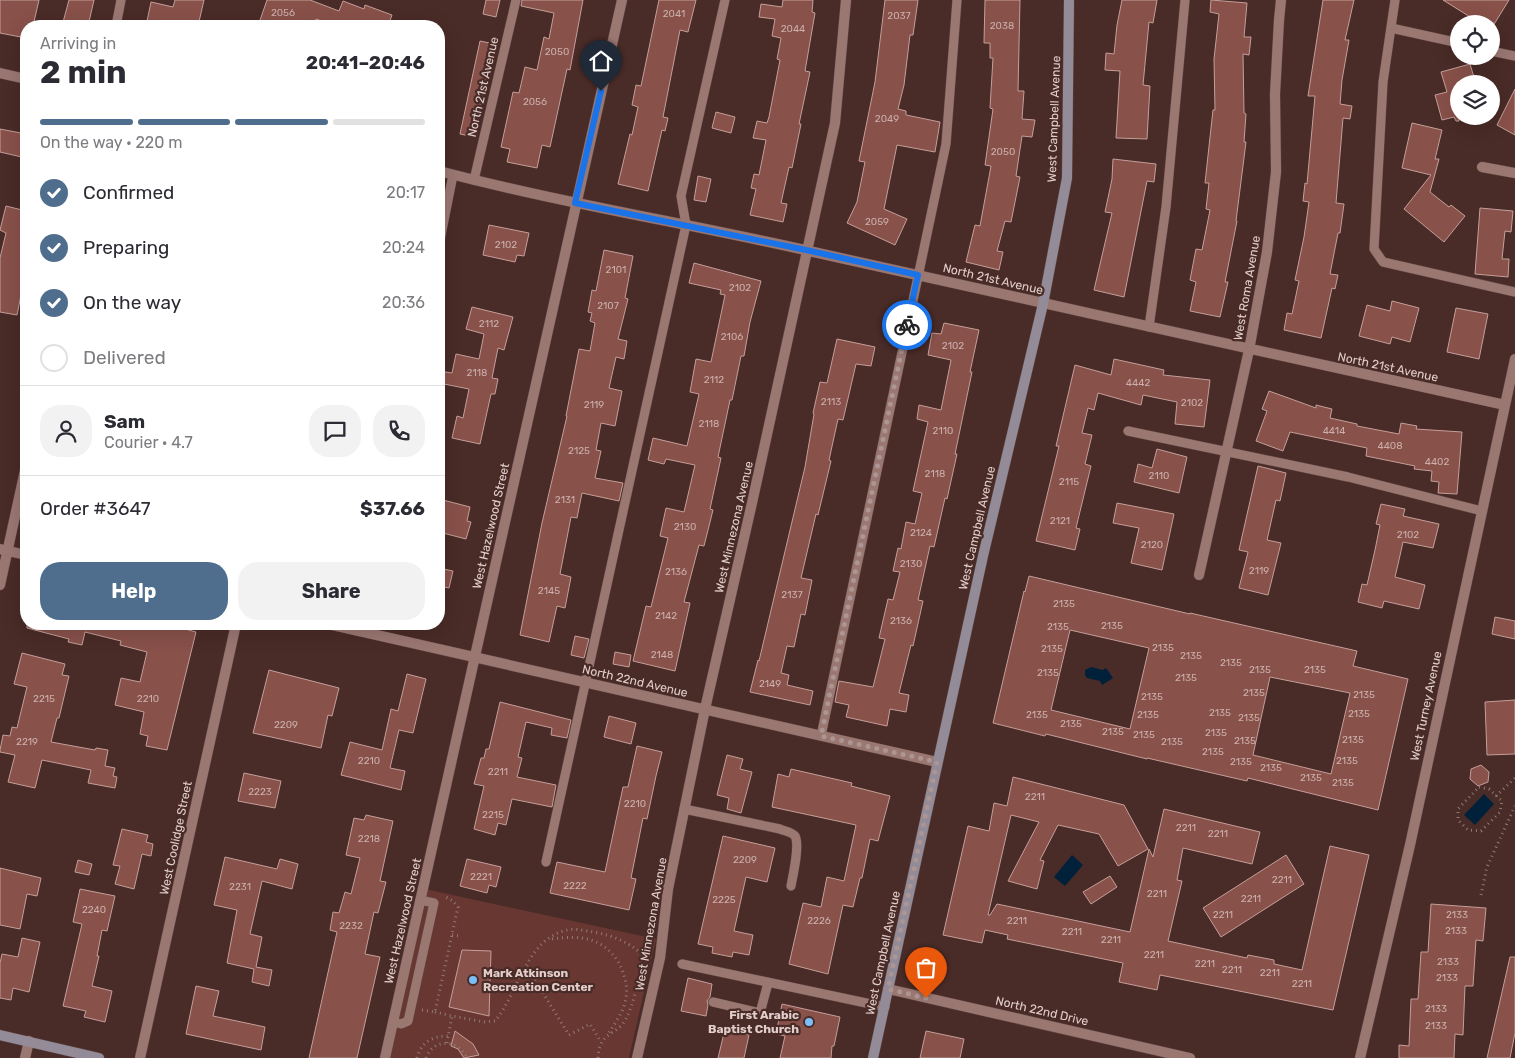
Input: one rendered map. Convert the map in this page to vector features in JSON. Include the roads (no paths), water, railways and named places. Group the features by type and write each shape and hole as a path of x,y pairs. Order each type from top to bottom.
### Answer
{"street":[{"name":"West Hazelwood Street","path":"385,1058 622,0"},
{"name":"West Minnezona Avenue","path":"637,1058 660,958 668,889 705,709 834,123 846,0"},
{"name":"West Campbell Avenue","path":"873,1058 983,556 1043,304 1067,178 1069,0"},
{"name":"West Roma Avenue","path":"1199,575 1249,350 1267,252 1276,172 1275,94 1278,20 1281,0"},
{"path":"0,72 20,77"},
{"path":"1482,167 1515,174"},
{"name":"North 21st Avenue","path":"445,173 575,203 806,250 1249,350 1505,405"},
{"name":"West Turney Avenue","path":"1360,1058 1410,845 1515,363"},
{"path":"0,585 4,550 20,489"},
{"path":"4,550 20,554"},
{"name":"West Coolidge Street","path":"140,1058 235,630"},
{"name":"North 22nd Avenue","path":"371,630 474,657 937,762"},
{"name":"North 22nd Drive","path":"888,989 1190,1058"},
{"path":"0,1034 100,1058"},
{"path":"25,1058 29,1041"}],"lane":[{"path":"117,20 122,0"},
{"name":"North 21st Avenue","path":"474,180 516,0"},
{"path":"546,862 686,226 681,196 725,0"},
{"path":"821,736 946,144 957,0"},
{"path":"1149,327 1166,207 1185,0"},
{"path":"1395,0 1383,82 1374,249 1383,262 1515,292"},
{"path":"1391,28 1450,41"},
{"path":"1500,53 1515,56"},
{"path":"445,215 453,175"},
{"path":"1128,431 1348,477 1482,511"},
{"path":"684,809 780,829 794,835 796,848 791,886"},
{"path":"393,1022 401,1024 408,1021 435,899 420,900"},
{"path":"682,964 885,1006"},
{"path":"713,1002 760,1014 768,983"}],"water":[{"path":"1091,667 1103,670 1106,668 1113,678 1102,685 1100,681 1087,678 1085,670"},
{"path":"1484,794 1494,804 1475,825 1464,815"},
{"path":"1072,855 1083,865 1065,886 1054,877"}],"place":[{"name":"Mark Atkinson Recreation Center","path":"473,980"},
{"name":"First Arabic Baptist Church","path":"809,1022"}]}
